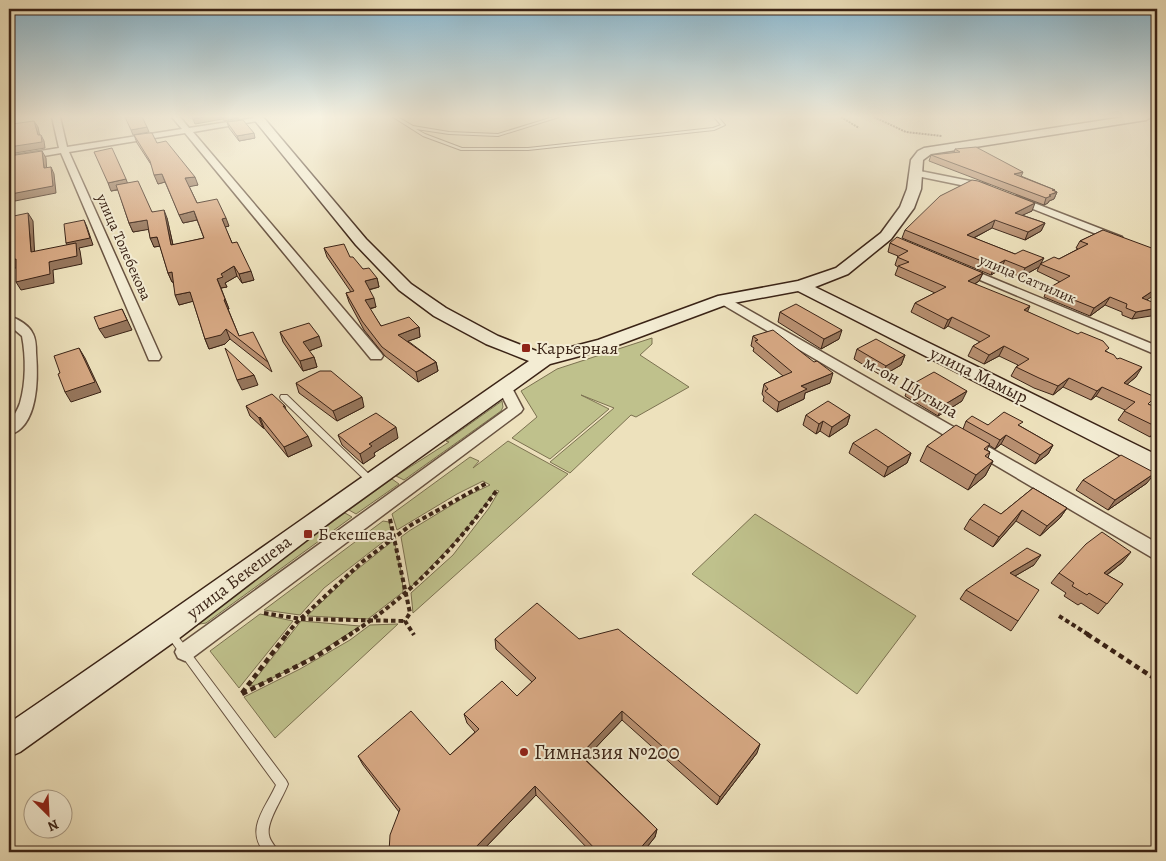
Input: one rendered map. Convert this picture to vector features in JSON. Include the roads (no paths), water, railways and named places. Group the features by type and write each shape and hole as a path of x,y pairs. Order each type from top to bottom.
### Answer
{"main road":[{"path":"290,157 361,242 405,287 440,312 492,340 543,360"},
{"name":"улица Бекешева","path":"9,741 168,630 371,481 543,360 604,344 724,300 800,286 842,271 890,238 907,208 914,189 917,160 919,157"},
{"name":"улица Мамыр","path":"800,286 1157,464"}],"street":[{"path":"9,159 22,157"},
{"name":"улица Толебекова","path":"67,157 154,357"},
{"path":"209,157 376,356"},
{"path":"915,174 959,181 999,192 1130,244"},
{"name":"улица Саттилик","path":"949,263 1157,351"},
{"name":"м-он Шугыла","path":"724,300 1157,552"},
{"path":"9,320 22,328 28,335 32,385 25,410 18,423 9,430"},
{"path":"184,652 516,409 504,386"}],"lane":[{"path":"284,397 371,481"},
{"path":"168,630 282,784 278,797 263,820 262,838 272,852"}],"place":[{"name":"Карьерная","path":"526,348"},
{"name":"Бекешева","path":"308,534"},
{"name":"Гимназия №200","path":"524,752"}]}
